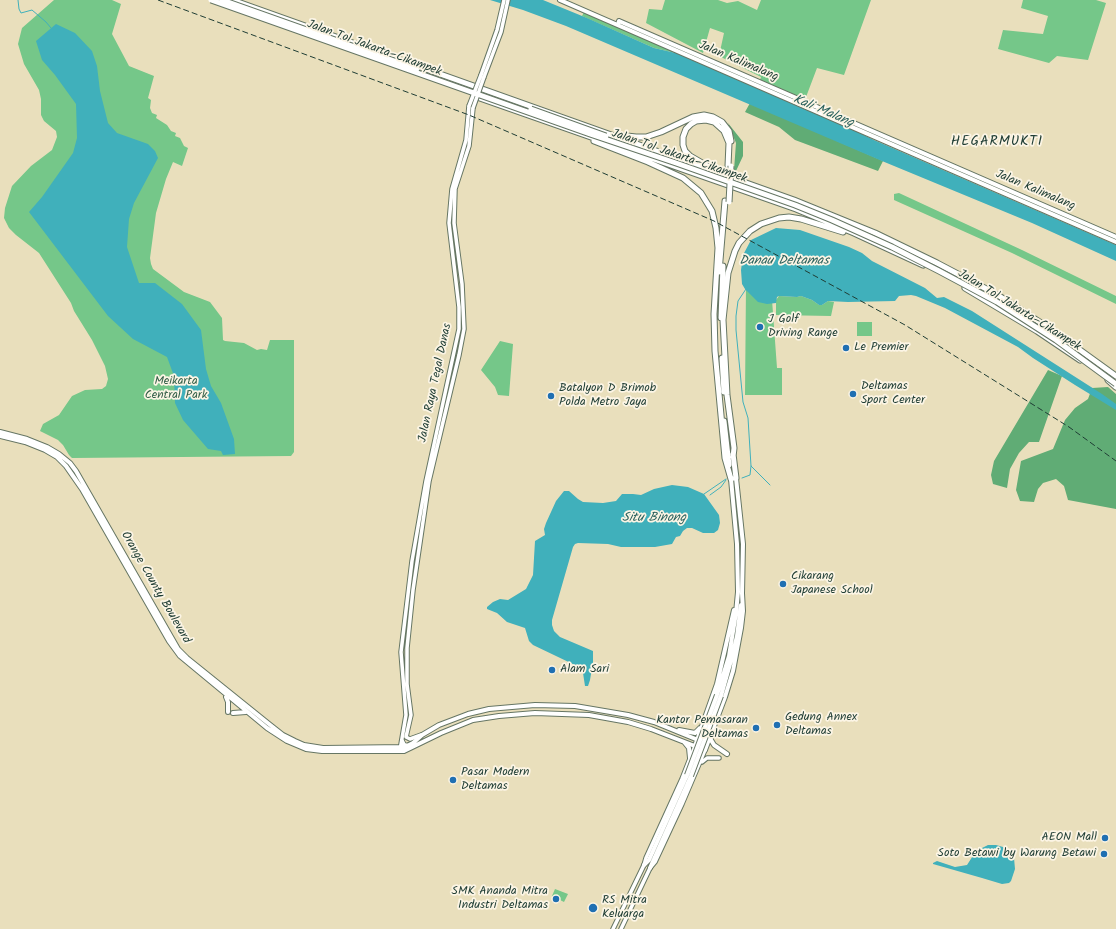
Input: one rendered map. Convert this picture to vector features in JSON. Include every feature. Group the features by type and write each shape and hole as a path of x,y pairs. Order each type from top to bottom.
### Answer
{"highway":[{"name":"Jalan Tol Jakarta–Cikampek","path":"210,0 578,133 796,209 869,240 923,265 992,303 1078,359 1116,387"},
{"path":"210,0 590,134 676,162 832,220 892,247 997,302 1056,340 1116,384"},
{"path":"222,0 713,173 829,216 938,268 996,300 1057,338 1116,380"},
{"name":"Jalan Tol Jakarta–Cikampek","path":"232,0 829,213 896,242 996,294 1055,332 1116,376"},
{"path":"597,130 626,136 646,137 661,132 693,117 704,116 713,117 725,126 730,134 732,144 720,306 723,381 733,457 734,479"},
{"path":"730,166 729,143 722,128 714,122 706,120 696,120 690,124 684,133 682,141 685,151 690,156 714,169 773,190 794,200"},
{"path":"578,133 601,145 648,162 676,175 688,182 701,193 712,211 717,232 718,248 714,314 719,403 725,458 734,479"},
{"path":"716,285 727,201"},
{"path":"733,457 734,448 727,395 723,320 728,273 733,255 739,243 761,224 774,219 788,217 806,220 869,240"}],"main road":[{"name":"Jalan Kalimalang","path":"560,0 619,23 1116,237"},
{"name":"Jalan Kalimalang","path":"619,23 1116,242"},
{"name":"Orange County Boulevard","path":"0,435 25,442 45,450 57,457 66,466 82,489 171,645 184,660 246,712 282,739 306,749 322,751 403,747"},
{"name":"Orange County Boulevard","path":"0,435 27,439 47,447 70,463 178,649 187,658 273,727 295,741 313,747 403,747"},
{"path":"650,868 689,776 719,695 732,657 737,636 743,544 734,479"},
{"path":"694,746 717,684 740,592"},
{"path":"403,747 413,747 461,725 486,718 535,713 589,716 643,726 704,750 725,697 738,647 743,611 740,592"},
{"path":"224,694 228,702 228,712"},
{"path":"403,747 439,725 457,718 490,709 535,705 590,708 628,715 654,722 707,744"},
{"path":"589,716 590,708"},
{"path":"233,713 246,712"},
{"path":"673,729 695,733 703,724"},
{"path":"422,735 420,739 423,742"},
{"path":"710,735 714,745 727,754"},
{"path":"682,741 689,748 690,758"},
{"path":"644,865 649,860 689,776"}],"street":[{"name":"Jalan Raya Tegal Danas","path":"403,747 406,715 402,644 412,561 427,481 459,355 464,329 462,289 454,223 456,185 469,143 471,107 501,32 504,3 508,0"},
{"name":"Jalan Raya Tegal Danas","path":"403,747 411,715 407,684 407,644 427,481"},
{"path":"408,590 413,590"},
{"path":"402,644 407,644"},
{"path":"406,737 410,739 422,735"},
{"path":"613,929 644,865 682,779 694,746"},
{"path":"621,929 682,804 704,750"},
{"path":"698,766 707,758 719,758"}],"green space":[{"name":"Meikarta Central Park","path":"54,0 112,0 121,4 112,34 129,66 154,76 148,98 151,100 150,108 152,113 157,115 156,118 167,125 171,131 176,133 175,136 180,138 184,146 188,148 182,166 173,162 166,179 156,213 150,258 151,264 153,269 184,292 210,302 222,318 223,340 244,343 257,350 267,350 270,340 294,340 294,452 291,456 72,458 58,440 40,431 43,424 59,415 72,396 85,390 102,389 106,386 108,379 105,366 92,340 74,311 71,303 39,253 9,228 4,218 5,208 12,186 31,166 52,150 57,137 56,131 44,121 41,115 41,99 39,90 24,64 18,44 22,28"},
{"path":"665,0 718,0 727,3 738,1 757,10 761,0 871,0 844,75 817,68 803,105 758,86 761,77 719,56 724,33 710,28 703,53 646,23 649,9 662,10"},
{"path":"1023,0 1096,0 1106,3 1088,60 1057,56 1049,63 998,49 1003,30 1043,34 1048,16 1021,8"},
{"path":"585,10 680,54 654,48 582,16"},
{"path":"750,103 883,161 878,171 795,140 779,127 745,112"},
{"path":"728,123 743,142 743,156 736,171 734,170 736,143"},
{"path":"899,193 1022,250 1116,296 1116,304 1012,253 894,200 894,194"},
{"name":"J Golf Driving Range","path":"746,285 771,286 777,368 782,368 782,395 745,395"},
{"path":"779,296 801,296 812,300 819,305 822,305 828,301 834,302 831,316 776,315 776,300"},
{"path":"857,322 872,322 872,336 857,336"},
{"path":"500,341 513,344 509,396 498,395 495,387 481,370"},
{"path":"1048,370 1062,376 1039,442 1029,442 1019,453 1010,469 1007,488 993,484 991,475 994,461"},
{"path":"1108,387 1116,394 1116,509 1068,500 1064,486 1056,479 1043,483 1038,489 1034,502 1020,501 1016,490 1021,461 1053,449 1065,420 1075,408 1088,399 1092,388"},
{"path":"555,889 568,894 564,902 552,896"}],"water":[{"path":"490,0 543,0 654,48 680,54 803,105 874,140 1116,245 1116,261 1032,223 882,161 566,26 523,10"},
{"path":"56,24 75,33 92,51 97,66 100,91 108,123 117,133 148,144 155,151 158,158 134,203 129,219 127,247 139,283 155,283 182,304 201,330 206,369 211,386 221,403 234,439 235,454 223,455 221,451 208,449 183,420 175,403 174,376 167,357 133,339 108,316 29,212 42,197 73,153 77,138 76,104 42,60 36,41"},
{"name":"Danau Deltamas","path":"776,228 800,230 849,247 862,253 872,261 925,288 937,298 944,297 972,311 1102,394 1116,404 1116,410 1018,347 945,308 916,296 899,296 895,301 828,301 822,305 801,296 779,296 777,297 776,303 767,304 758,302 742,284 741,270 743,255 751,240"},
{"name":"Situ Binong","path":"672,485 688,487 704,494 719,515 720,523 718,530 714,533 703,533 692,528 687,528 680,536 676,537 672,544 655,547 621,547 608,544 578,543 573,547 552,620 552,625 554,631 560,637 593,651 593,662 588,686 585,686 583,673 579,667 533,645 529,641 525,628 507,622 497,613 487,609 487,607 493,602 500,599 508,600 526,589 533,575 535,541 545,535 544,529 546,523 556,501 564,491 569,491 583,502 603,503 616,501 622,494 641,495 654,489"},
{"path":"988,845 1003,847 1014,858 1015,869 1009,883 1002,884 933,864 937,861 955,867 967,865 976,851"}],"waterway":[{"path":"18,0 21,13 32,10 51,28"},
{"path":"746,289 738,301 736,316 743,402 748,418 751,466 770,485"},
{"path":"742,478 750,475 751,466"},
{"path":"704,494 726,479"},
{"path":"710,495 721,487 726,480"}],"railway":[{"path":"158,0 469,115 714,221 905,325 1069,427 1116,461"}],"place":[{"name":"J Golf Driving Range","path":"760,327"},
{"name":"Le Premier","path":"846,348"},
{"name":"Deltamas Sport Center","path":"853,394"},
{"name":"Batalyon D Brimob Polda Metro Jaya","path":"551,396"},
{"name":"Cikarang Japanese School","path":"783,584"},
{"name":"Alam Sari","path":"552,670"},
{"name":"Gedung Annex Deltamas","path":"777,725"},
{"name":"Kantor Pemasaran Deltamas","path":"756,728"},
{"name":"Pasar Modern Deltamas","path":"453,780"},
{"name":"AEON Mall","path":"1105,838"},
{"name":"Soto Betawi by Warung Betawi","path":"1104,854"},
{"name":"SMK Ananda Mitra Industri Deltamas","path":"556,899"},
{"name":"RS Mitra Keluarga","path":"593,908"}],"district":[{"name":"HEGARMUKTI","path":"997,143"}],"water label":[{"name":"Kali Malang","path":"823,112"}]}
